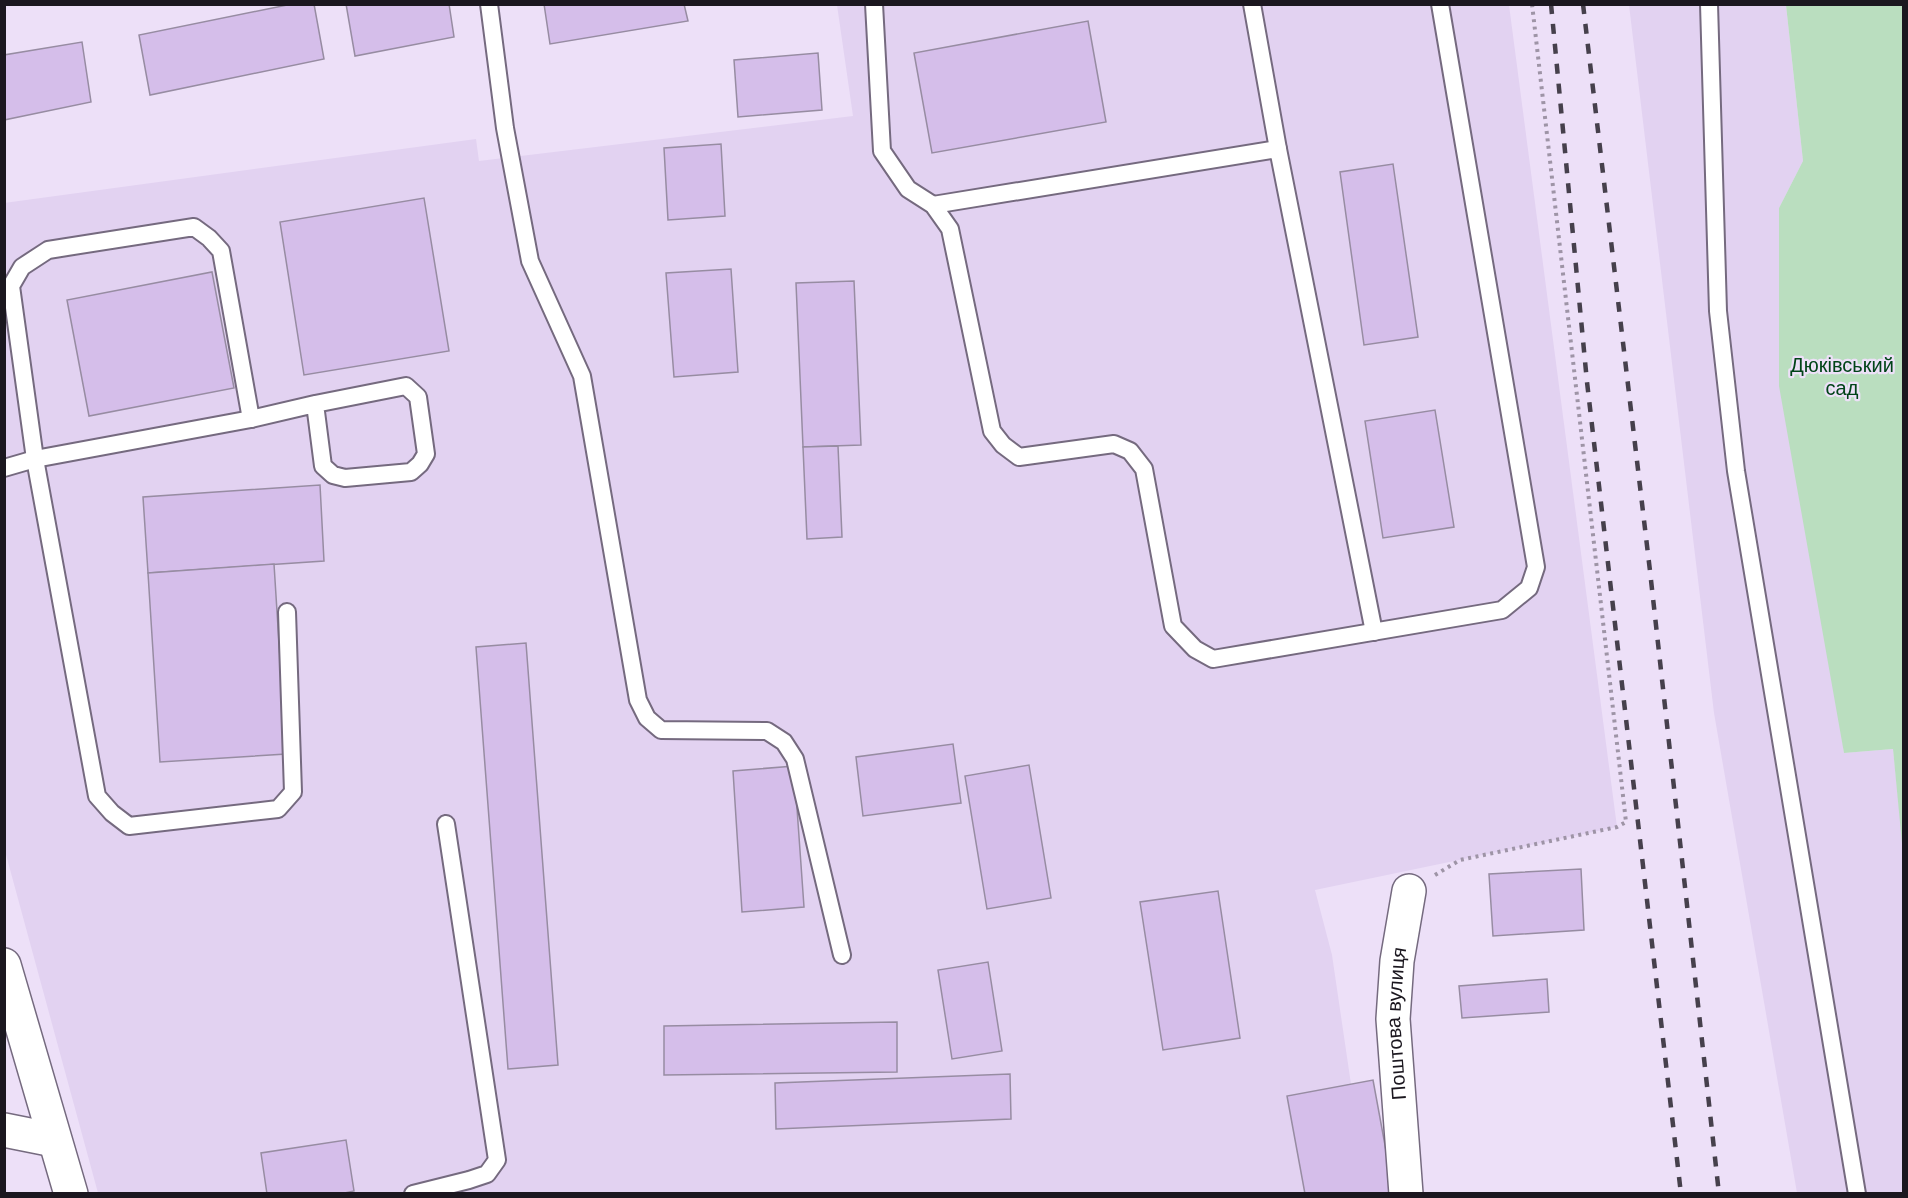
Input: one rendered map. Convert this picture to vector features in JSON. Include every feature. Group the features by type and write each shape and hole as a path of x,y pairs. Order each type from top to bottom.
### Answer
{"street":[{"name":"Поштова вулиця","path":"1406,1194 1393,1018 1397,961 1409,891"},
{"path":"4,965 71,1194"},
{"path":"4,1130 54,1140"}],"lane":[{"path":"489,4 505,128 530,261 582,376 638,700 647,718 661,730 767,731 784,742 795,759 842,955"},
{"path":"874,4 882,151 908,189 933,205 950,230 992,431 1003,445 1019,457 1114,444 1130,451 1144,469 1173,626 1195,649 1213,659 1502,610 1529,588 1536,567 1440,4"},
{"path":"1252,4 1278,149 1374,632"},
{"path":"1709,4 1718,311 1736,471 1857,1194"},
{"path":"933,205 1278,149"},
{"path":"251,419 221,251 209,238 194,228 48,250 22,267 11,286 35,459 97,796 112,813 129,826 278,809 293,792 287,612"},
{"path":"4,468 35,459 251,419 315,404 406,386 418,397 426,454 411,472 345,478 333,475 323,466 315,404"},
{"path":"413,1194 487,1174 497,1160 446,824"}],"path":[{"path":"1409,891 1460,860 1617,827 1626,822 1532,4"}],"shaded area":[{"path":"837,5 1509,5 1617,827 1315,890 1332,955 1367,1193 98,1193 5,851 4,203 476,139 479,161 853,116"},
{"path":"1629,5 1786,5 1803,161 1779,208 1844,753 1893,749 1904,854 1903,1193 1797,1193 1714,713"}],"green space":[{"name":"Дюківський сад","path":"1786,5 1903,5 1903,854 1893,749 1844,753 1779,386 1779,208 1803,161"}],"building":[{"path":"292,4 314,4 324,59 150,95 139,35"},
{"path":"346,4 449,4 454,37 355,56"},
{"path":"544,4 684,4 688,21 550,44"},
{"path":"1088,21 1106,122 932,153 914,53"},
{"path":"82,42 91,102 4,120 4,55"},
{"path":"818,53 822,110 738,117 734,60"},
{"path":"721,144 725,216 668,220 664,148"},
{"path":"1393,164 1418,337 1364,345 1340,172"},
{"path":"424,198 449,351 304,375 280,222"},
{"path":"731,269 738,372 674,377 666,273"},
{"path":"212,272 234,388 89,416 67,300"},
{"path":"854,281 861,445 803,447 796,283"},
{"path":"1435,410 1454,527 1383,538 1365,421"},
{"path":"838,446 842,537 807,539 803,447"},
{"path":"320,485 324,561 148,573 143,497"},
{"path":"274,564 286,754 160,762 148,573"},
{"path":"526,643 558,1065 508,1069 476,647"},
{"path":"953,744 961,803 863,816 856,757"},
{"path":"1029,765 1051,898 987,909 965,776"},
{"path":"794,766 804,907 742,912 733,771"},
{"path":"1581,869 1584,930 1493,936 1489,874"},
{"path":"1218,891 1240,1038 1163,1050 1140,902"},
{"path":"988,962 1002,1051 952,1059 938,970"},
{"path":"1547,979 1549,1012 1462,1018 1459,986"},
{"path":"897,1022 897,1072 664,1075 664,1026"},
{"path":"1010,1074 1011,1119 776,1129 775,1083"},
{"path":"1373,1080 1394,1194 1305,1194 1287,1096"},
{"path":"346,1140 354,1191 340,1194 267,1194 261,1153"}],"railway":[{"path":"1551,4 1587,382 1681,1194"},
{"path":"1583,4 1650,571 1719,1194"}]}
